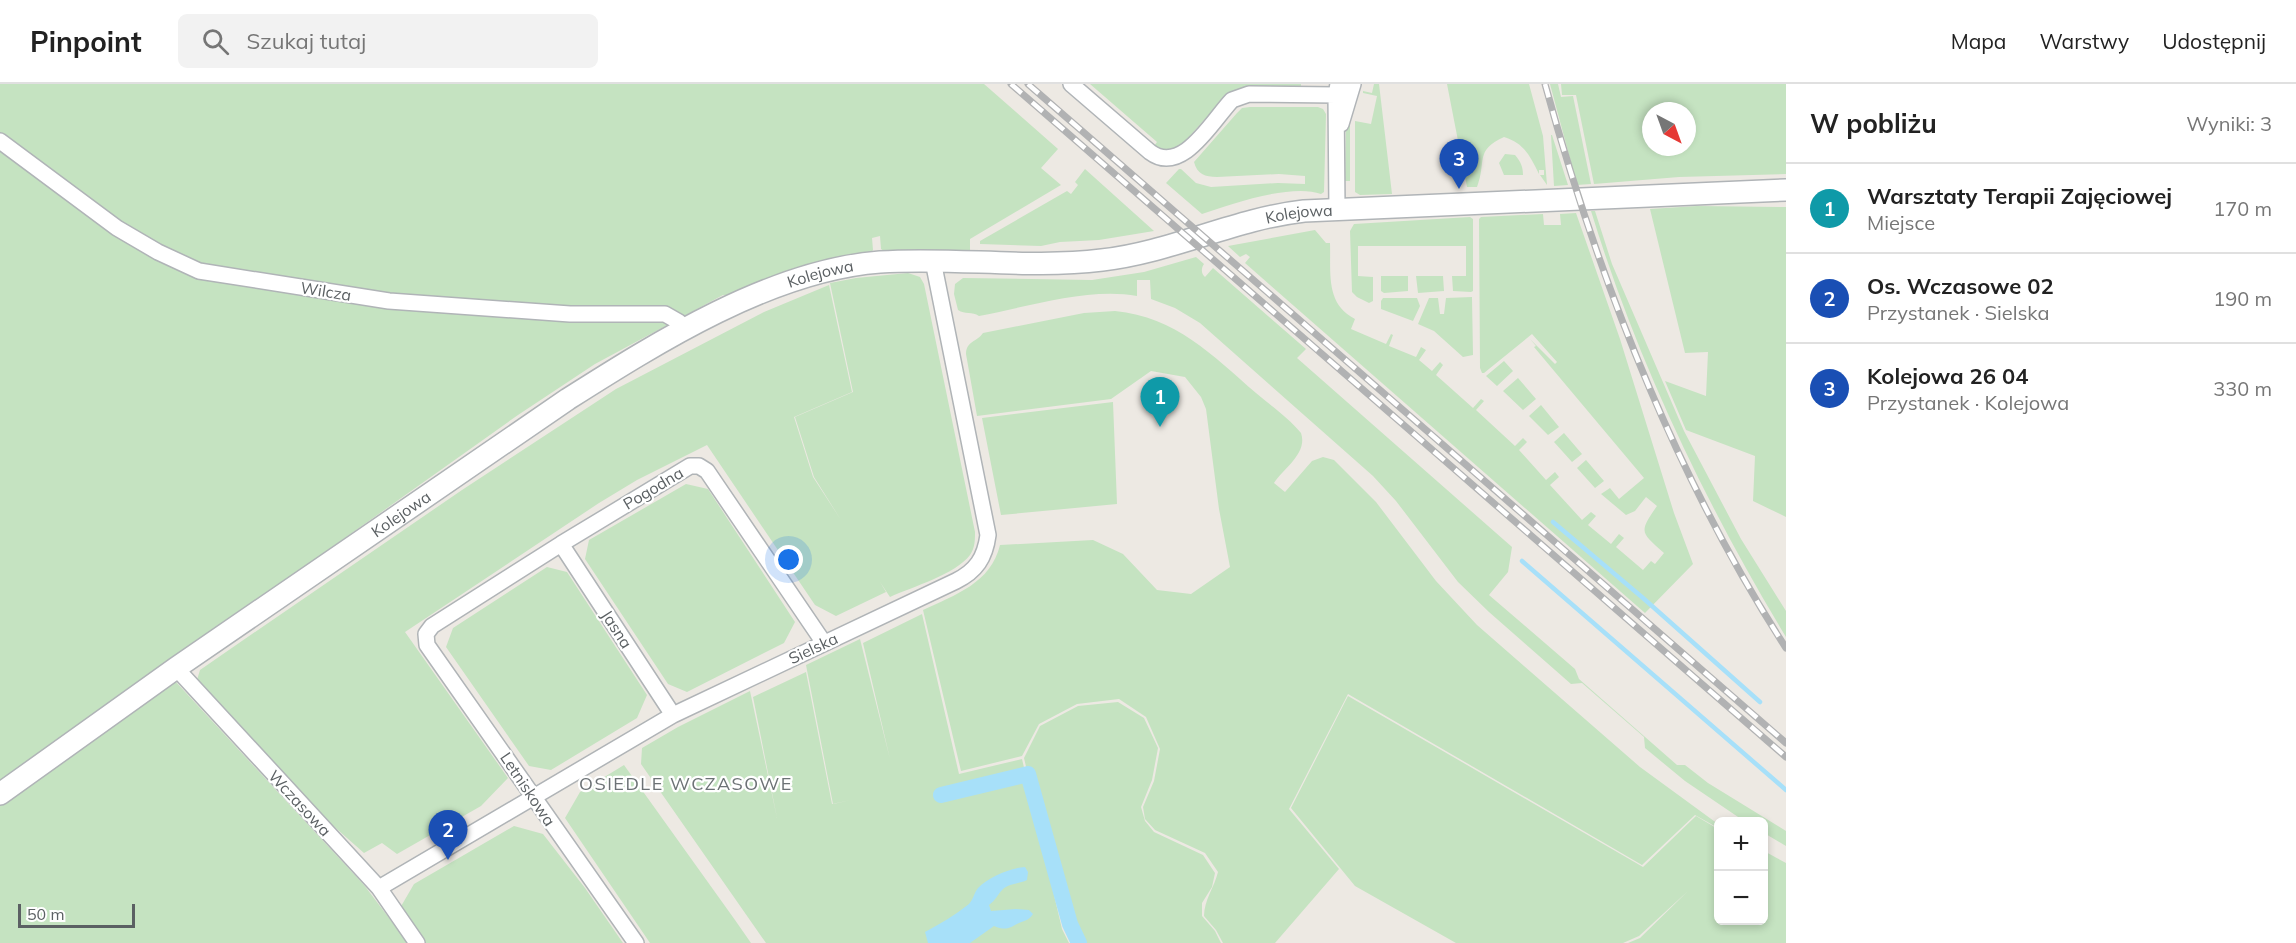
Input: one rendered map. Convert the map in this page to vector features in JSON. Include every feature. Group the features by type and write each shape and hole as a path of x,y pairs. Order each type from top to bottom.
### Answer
{"street":[{"path":"1071,84 1150,152 1168,159 1185,152 1228,104 1240,96 1337,89 1337,210"},
{"path":"1338,132 1353,84"},
{"name":"Wilcza","path":"0,141 117,228 158,252 199,271 389,301 570,314 665,314 679,322 685,330"},
{"name":"Kolejowa","path":"0,794 176,668 543,416 633,358 743,301 783,284 819,273 878,262 1067,263 1102,261 1158,250 1216,230 1293,213 1786,190"},
{"name":"Sielska","path":"379,888 673,715 966,576 982,559 988,535 986,522 933,261"},
{"name":"Pogodna","path":"426,634 432,626 561,544 690,466 699,466 707,471 824,643"},
{"name":"Jasna","path":"561,544 673,715"},
{"name":"Letniskowa","path":"426,634 427,645 636,943"},
{"name":"Wczasowa","path":"176,668 379,888 417,943"}],"green space":[{"path":"0,84 984,84 1058,149 1041,168 1061,185 970,239 970,253 887,253 881,249 880,236 872,238 873,250 869,255 735,296 723,295 595,364 518,415 0,783"},
{"path":"1090,84 1301,84 1301,87 1236,90 1227,94 1181,146 1168,150 1154,146 1157,142"},
{"path":"1374,84 1379,84 1392,194 1360,195 1355,192 1355,121 1371,124 1377,96 1363,93 1363,91 1372,93"},
{"path":"1447,84 1529,84 1543,136 1547,185 1540,175 1544,175 1544,170 1539,170 1539,174 1521,147 1504,137 1485,152 1477,187 1467,187"},
{"path":"1550,84 1558,84 1561,97 1573,96 1591,184 1577,185"},
{"path":"1561,84 1786,84 1786,174 1679,177 1594,184 1576,95 1562,95"},
{"path":"1318,107 1323,109 1326,114 1324,192 1321,194 1294,191 1261,196 1202,214 1166,183 1179,169 1196,183 1211,187 1278,183 1305,184 1305,176 1279,174 1213,177 1202,174 1197,169 1194,162 1242,108"},
{"path":"1350,121 1350,181 1345,181 1346,124"},
{"path":"1552,135 1568,185 1554,186"},
{"path":"1505,154 1515,155 1523,169 1523,175 1504,175 1499,163"},
{"path":"1085,169 1154,231 1041,246 980,244 980,241 1067,191 1071,194 1078,185 1075,182"},
{"path":"1697,206 1786,207 1786,517 1753,501 1755,456 1686,430 1665,381 1706,396 1708,352 1685,353 1650,209"},
{"path":"1591,211 1595,211 1612,264 1684,431 1741,539 1786,611 1786,637 1728,535 1675,430 1629,322"},
{"path":"1576,213 1620,339 1674,513 1693,564 1645,613 1245,263 1250,257 1246,254 1240,257 1228,246 1315,230 1326,243 1330,243 1330,276 1334,296 1345,313 1355,319 1351,329 1386,344 1391,334 1393,335 1389,346 1416,357 1421,347 1426,350 1419,360 1432,371 1440,362 1443,365 1436,375 1473,408 1481,399 1484,401 1476,410 1515,446 1523,438 1527,442 1519,450 1546,480 1555,472 1559,477 1550,485 1582,520 1591,512 1596,516 1588,525 1611,544 1619,534 1624,538 1616,547 1643,570 1651,561 1655,564 1664,553 1645,532 1647,522 1657,506 1646,497 1635,511 1626,515 1601,494 1610,488 1619,499 1644,478 1534,347 1536,346 1530,339 1555,364 1557,362 1532,334 1484,373 1480,368 1479,219 1481,217 1543,214 1544,225 1561,225 1560,214"},
{"path":"1470,217 1473,219 1473,291 1453,291 1452,276 1466,276 1466,246 1358,246 1358,276 1373,277 1373,301 1369,303 1352,292 1350,231 1354,224"},
{"path":"1196,257 1204,264 1202,271 1205,277 1213,268 1306,349 1297,358 1512,547 1508,572 1489,595 1575,669 1579,679 1677,765 1685,765 1708,783 1763,817 1738,817 1685,781 1645,748 1644,737 1582,683 1571,684 1458,582 1396,501 1373,476 1200,323 1175,308 1151,299 1150,280 1137,280 1137,296 1099,294 1079,296 979,316 958,310 954,294 955,284 963,278 1092,280 1144,272"},
{"path":"908,273 920,277 924,284 975,532 972,552 955,568 890,597 880,582 886,592 836,616 815,605 707,445 637,480 405,632 508,778 481,806 397,854 382,843 364,853 330,823 197,680 200,670 462,490 616,389 764,312 829,285 852,392 794,417 813,477 841,520 814,477 795,417 853,392 830,283"},
{"path":"1381,276 1408,276 1408,291 1384,293 1381,291"},
{"path":"1416,276 1443,276 1444,291 1418,293"},
{"path":"1472,297 1473,355 1463,357 1434,331 1418,324 1429,298 1438,298 1440,314 1444,314 1446,298"},
{"path":"1383,298 1417,298 1420,306 1413,321 1381,309"},
{"path":"1115,311 1157,321 1192,340 1224,365 1301,433 1301,447 1298,454 1274,483 1285,492 1312,461 1323,457 1334,460 1376,502 1436,581 1477,625 1640,767 1714,821 1714,826 1695,815 1642,865 1348,694 1289,809 1339,869 1275,943 1223,943 1204,916 1218,872 1205,853 1155,830 1145,819 1143,807 1154,781 1160,749 1146,717 1119,699 1077,704 1039,724 1022,756 961,771 923,610 959,593 980,578 989,569 1000,545 1093,540 1123,554 1157,590 1191,594 1230,567 1219,509 1206,409 1201,397 1185,377 1151,371 1111,399 977,416 966,354 970,344 983,333 1084,313"},
{"path":"1504,361 1513,371 1497,386 1486,376"},
{"path":"1518,378 1536,399 1523,410 1503,391"},
{"path":"1113,402 1117,504 1001,515 982,418"},
{"path":"1541,405 1559,427 1548,435 1529,416"},
{"path":"1564,433 1582,454 1572,462 1554,442"},
{"path":"1586,460 1604,481 1595,488 1577,468"},
{"path":"686,484 708,489 795,622 784,643 687,692 668,684 585,559 589,540"},
{"path":"547,567 567,572 647,695 637,718 551,770 529,766 446,647 453,628"},
{"path":"922,614 959,774 1022,759 1062,929 1069,943 766,943 641,764 642,748 750,691 777,818 753,697 806,672 833,804 806,665 860,639 890,759 863,643"},
{"path":"175,681 364,885 408,943 0,943 0,803"},
{"path":"1348,696 1643,867 1696,816 1714,827 1714,925 1768,925 1768,853 1786,863 1786,943 1628,943 1640,938 1688,891 1639,936 1623,943 1456,943 1355,886 1291,808"},
{"path":"1118,702 1144,718 1158,748 1152,780 1141,807 1145,821 1154,832 1203,855 1215,873 1212,887 1202,903 1202,916 1215,931 1221,943 1071,943 1064,928 1024,758 1040,726 1078,706"},
{"path":"624,765 751,943 650,943 565,818 580,792"},
{"path":"1768,820 1786,831 1786,846 1768,835"},
{"path":"514,826 543,834 585,888 623,943 425,943 400,908 414,884"}],"water":[{"path":"1025,867 1028,872 1027,880 1006,887 989,905 991,911 1029,910 1033,914 1029,919 1007,928 994,926 970,943 928,943 925,932 969,904 977,890 988,880 1013,869"}],"waterway":[{"path":"1553,522 1760,702"},
{"path":"1522,561 1786,790"},
{"path":"941,795 1028,774 1070,924 1079,943"}],"railway":[{"path":"1011,84 1786,757"},
{"path":"1028,84 1786,743"},
{"path":"1545,84 1590,231 1644,375 1709,515 1786,648"}],"place":[{"name":"Kolejowa 26 04","path":"1459,189"},
{"name":"Warsztaty Terapii Zajęciowej","path":"1160,427"},
{"name":"Os. Wczasowe 02","path":"448,860"}],"district":[{"name":"OSIEDLE WCZASOWE","path":"686,783"}]}
